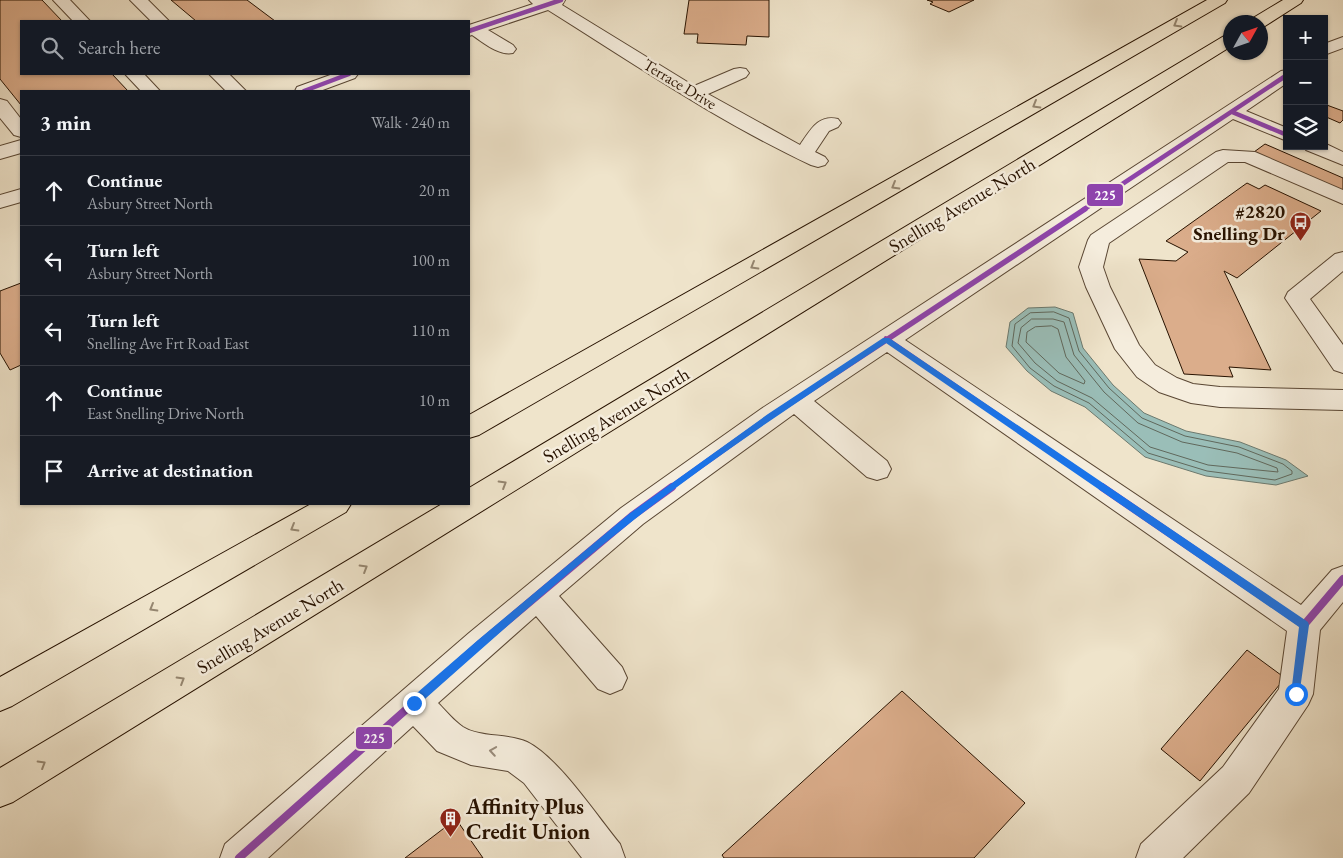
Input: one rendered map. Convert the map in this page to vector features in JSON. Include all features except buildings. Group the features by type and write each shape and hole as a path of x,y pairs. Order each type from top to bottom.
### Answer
{"highway":[{"path":"470,427 1219,0"},
{"path":"1268,16 1295,0"},
{"name":"Snelling Avenue North","path":"470,503 1223,44"},
{"path":"0,695 334,505"},
{"name":"Snelling Avenue North","path":"0,789 466,505"}],"street":[{"path":"61,0 81,20"},
{"path":"138,0 160,20"},
{"path":"471,30 547,1"},
{"name":"Terrace Drive","path":"547,1 693,93 775,141 811,158 822,127 831,123"},
{"path":"471,30 507,49"},
{"path":"1328,48 1343,42"},
{"path":"693,93 740,72"},
{"path":"135,75 150,90"},
{"path":"219,75 236,90"},
{"path":"307,90 346,75"},
{"path":"240,858 481,643 632,516 795,400 1283,78"},
{"path":"0,105 20,130"},
{"path":"1232,112 1283,133"},
{"path":"0,153 20,146"},
{"path":"1322,150 1343,159"},
{"path":"1343,198 1248,156 1223,156 1099,240 1091,267 1098,287 1128,349 1146,371 1168,385 1190,393 1220,397 1343,400"},
{"path":"0,202 20,195"},
{"path":"1343,259 1297,298 1343,364"},
{"path":"886,339 1304,625"},
{"path":"795,400 877,469"},
{"path":"1155,858 1236,780 1296,694 1304,625 1343,579"},
{"path":"538,595 610,678"},
{"path":"414,703 450,738 471,748 515,755 537,770 606,858"}],"water":[{"path":"1055,307 1073,313 1083,348 1113,385 1144,413 1186,431 1240,442 1286,460 1308,476 1276,485 1206,476 1145,457 1085,407 1051,391 1027,371 1006,347 1010,322 1028,308"}],"transit line":[{"name":"225","path":"470,31 561,0"},
{"name":"225","path":"307,90 346,75"},
{"name":"225","path":"239,858 481,643 632,516 771,416 1283,78"},
{"name":"225","path":"1232,112 1283,133"},
{"name":"225","path":"886,339 1304,625"},
{"name":"225","path":"1304,625 1343,579"}],"place":[{"name":"#2820 Snelling Dr","path":"1301,241"},
{"name":"Affinity Plus Credit Union","path":"450,838"}],"route":[{"path":"414,703 481,643 632,516 771,416 886,339 1304,625 1296,694"}]}
